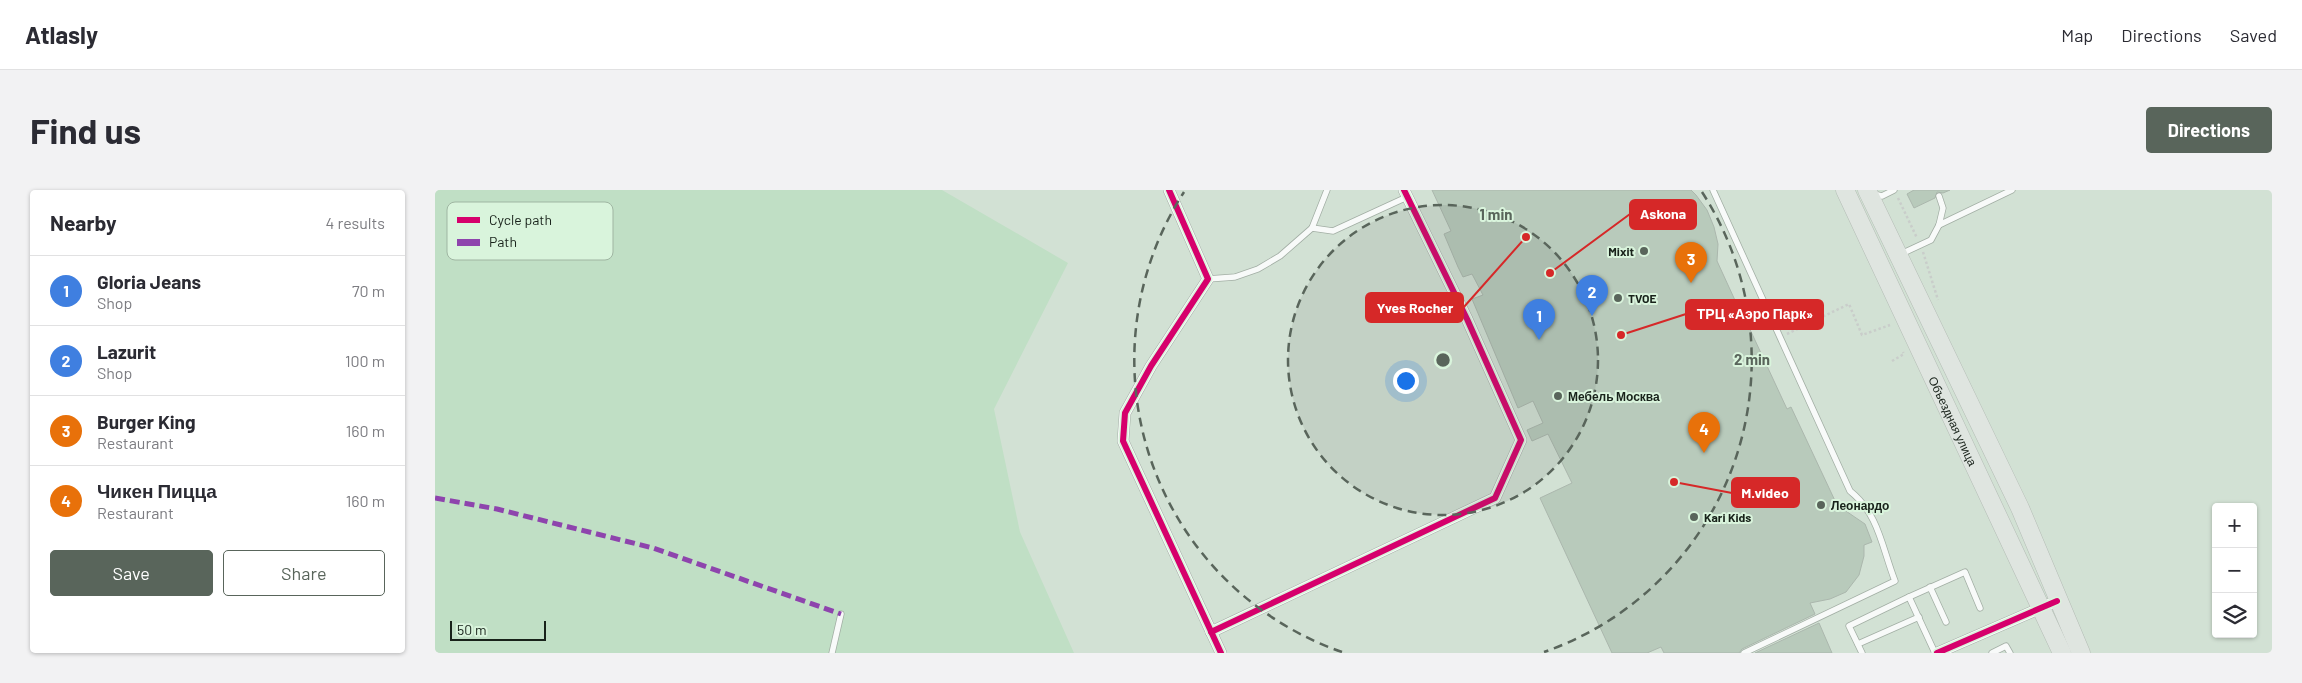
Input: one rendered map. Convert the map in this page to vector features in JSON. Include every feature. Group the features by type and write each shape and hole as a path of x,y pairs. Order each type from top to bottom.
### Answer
{"main road":[{"name":"Объездная улица","path":"1845,190 2049,604 2081,653"},
{"name":"Объездная улица","path":"1867,192 2020,508 2062,653"}],"street":[{"path":"1169,190 1208,279 1151,366 1125,413 1123,441 1221,653"},
{"path":"1211,632 1495,498 1521,440 1467,319 1405,193"},
{"path":"1936,653 2049,604"}],"lane":[{"path":"1208,279 1235,276 1258,269 1281,256 1312,228 1327,190"},
{"path":"1713,190 1851,492 1864,502 1877,528 1884,554 1895,581 1744,653"},
{"path":"1867,192 1881,196 1894,190"},
{"path":"1939,225 2012,190"},
{"path":"1312,228 1333,230 1405,193"},
{"path":"1899,255 1931,240 1939,225 1943,208 1939,196"},
{"path":"1861,653 1849,626 1965,572 1980,608"},
{"path":"1930,587 1946,622"},
{"path":"1909,597 1936,653"},
{"path":"832,653 841,614"},
{"path":"1858,644 1919,617"},
{"path":"1992,653 2006,646 2009,653"}],"path":[{"path":"1780,337 1849,304 1862,336 1889,323 1893,331"},
{"path":"1892,361 1904,354 1900,346"}],"green space":[{"path":"435,190 942,190 1068,263 994,409 1020,532 1074,653 435,653"}],"building":[{"path":"1432,190 1691,190 1707,210 1718,244 1717,261 1739,309 1747,305 1755,320 1747,323 1787,409 1791,407 1837,505 1865,524 1872,542 1864,545 1864,556 1859,575 1846,592 1830,599 1810,603 1815,614 1742,649 1739,653 1664,653 1661,647 1647,653 1612,653 1540,498 1572,483 1548,434 1532,441 1527,430 1543,423 1533,401 1518,408 1472,299 1483,295 1472,274 1463,277 1458,267 1444,234 1451,231"},
{"path":"1914,190 1950,190 1943,193 1937,192 1935,198 1914,208 1907,194"},
{"path":"1819,623 1832,653 1755,653"}],"marked path":[{"path":"435,498 497,509 653,548 841,614"}],"cycle path":[{"path":"1169,190 1208,279 1151,366 1125,413 1123,441 1221,653"},
{"path":"1211,632 1495,498 1521,440 1467,319 1404,190"},
{"path":"1937,653 2057,601"}],"place":[{"name":"Yves Rocher","path":"1526,237"},
{"name":"Mixit","path":"1644,251"},
{"name":"Askona","path":"1550,273"},
{"name":"Burger King","path":"1691,283"},
{"name":"TVOE","path":"1618,298"},
{"name":"Lazurit","path":"1592,316"},
{"name":"ТРЦ «Аэро Парк»","path":"1621,335"},
{"name":"Gloria Jeans","path":"1539,340"},
{"name":"Мебель Москва","path":"1558,396"},
{"name":"Чикен Пицца","path":"1704,453"},
{"name":"M.video","path":"1674,482"},
{"name":"Леонардо","path":"1821,505"},
{"name":"Kari Kids","path":"1694,517"}]}
